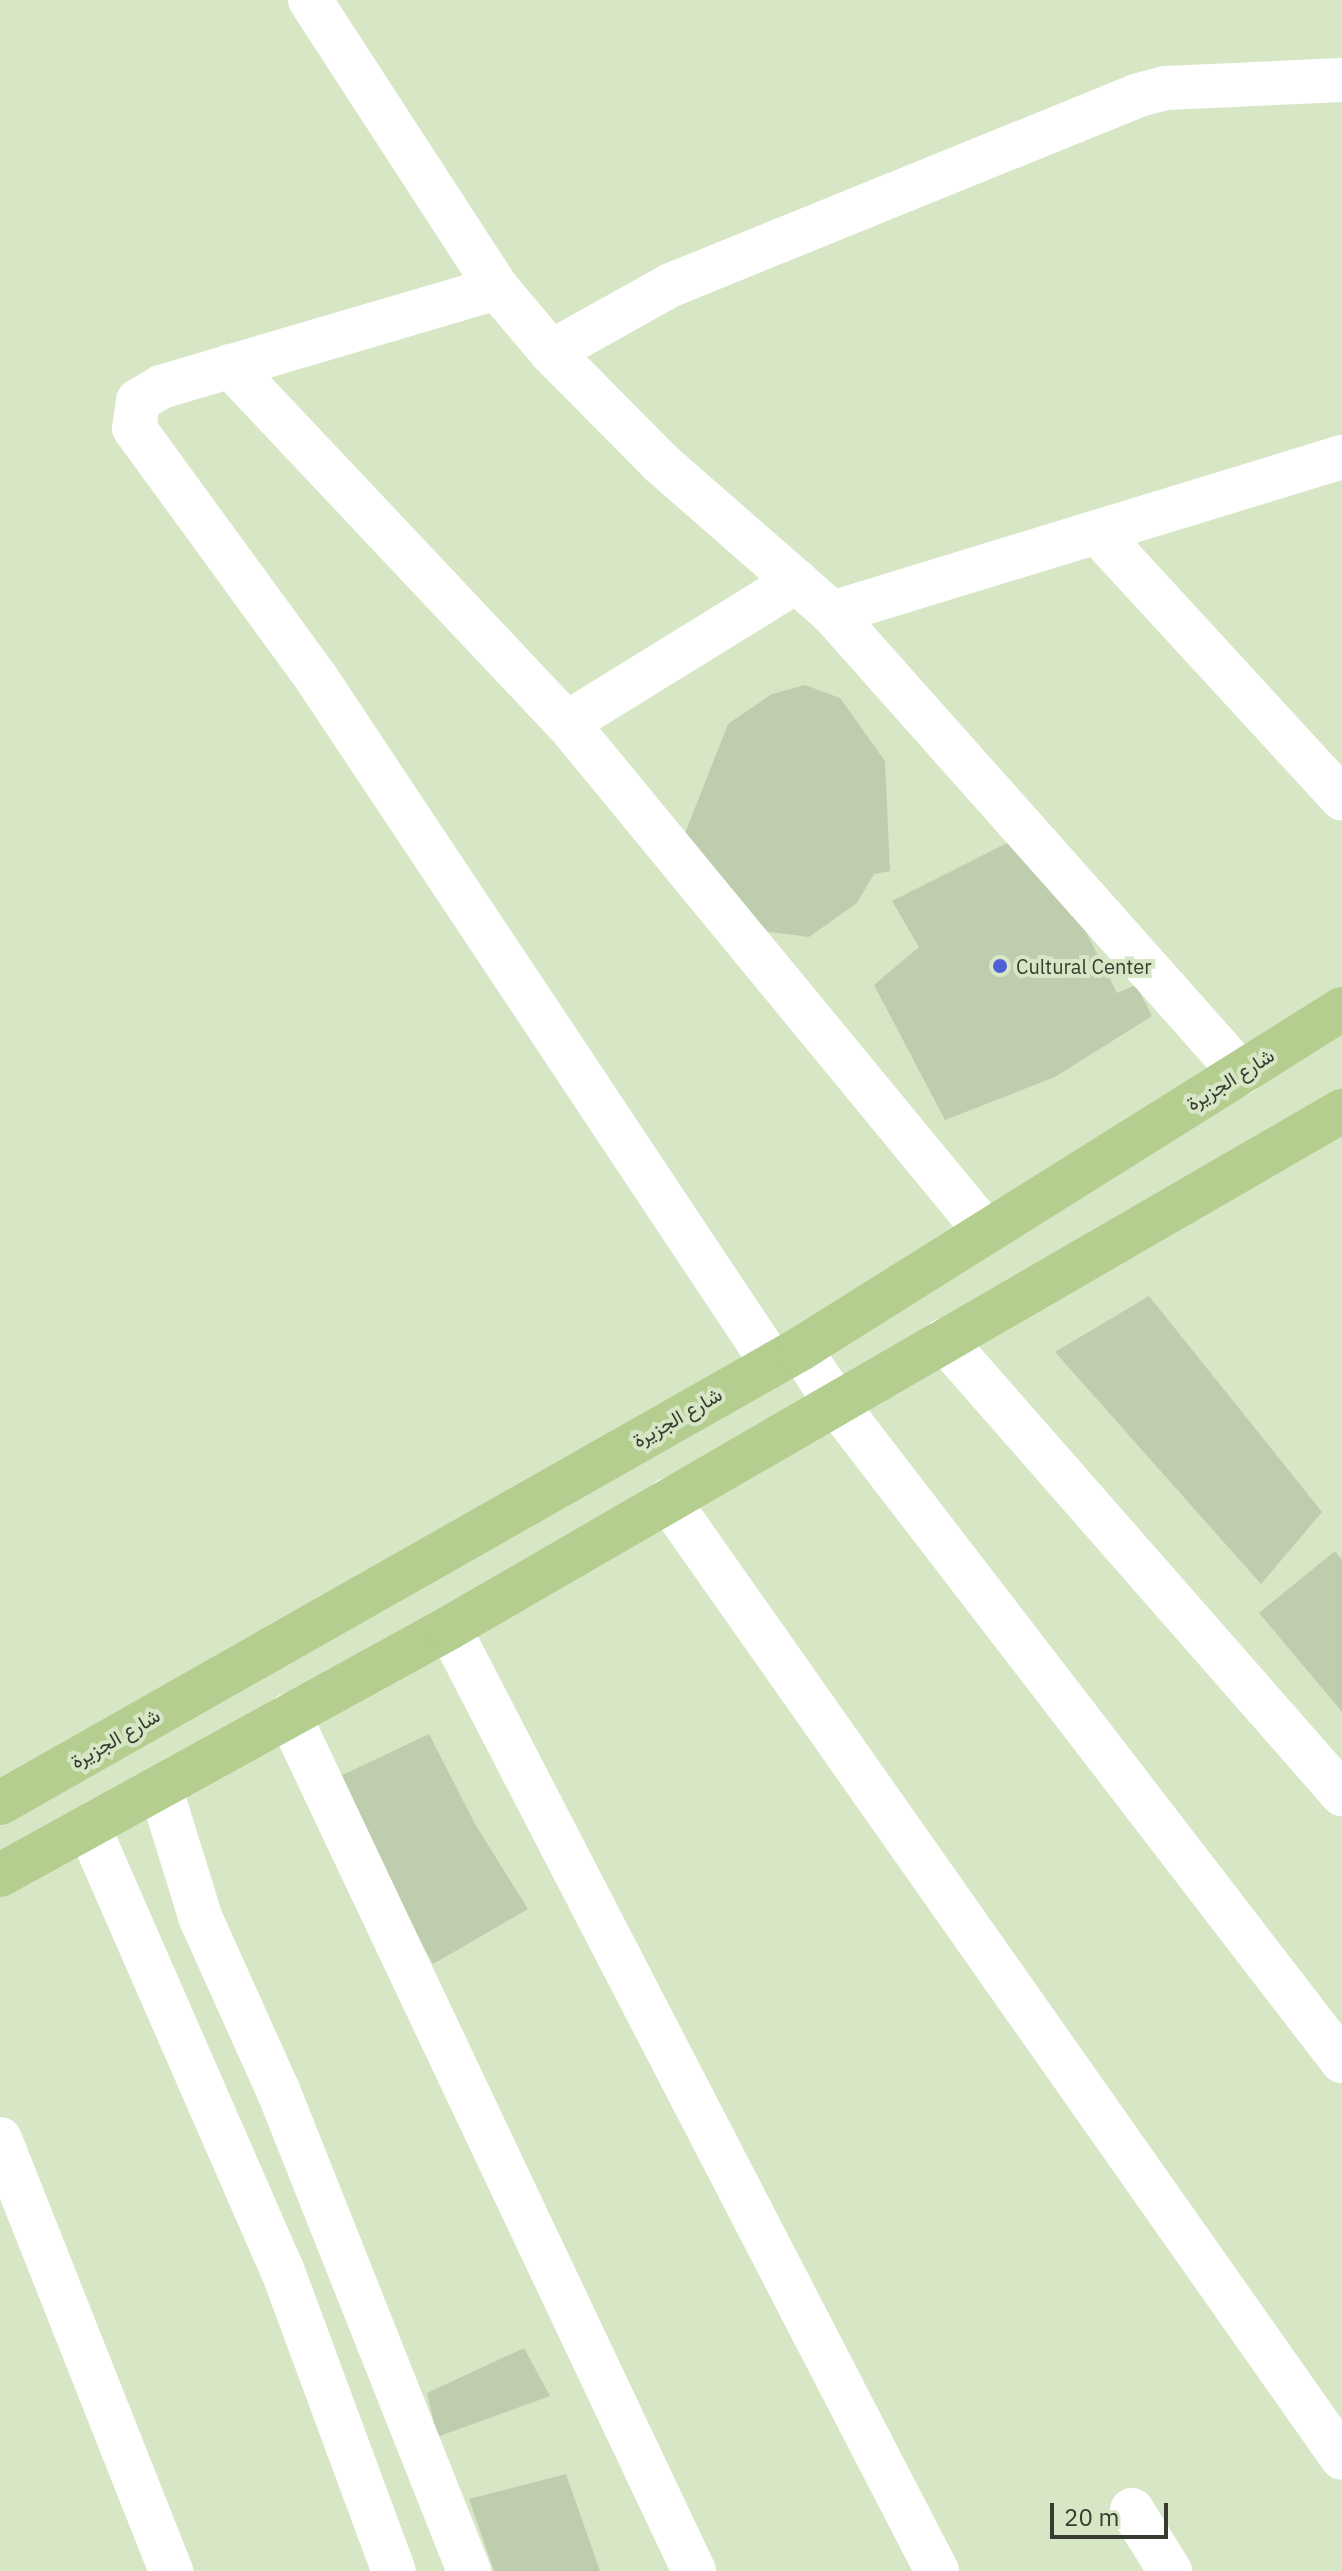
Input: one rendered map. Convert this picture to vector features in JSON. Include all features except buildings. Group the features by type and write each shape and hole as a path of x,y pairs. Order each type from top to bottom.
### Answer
{"main road":[{"name":"شارع الجزيرة","path":"0,1803 786,1356 1342,1009"},
{"path":"0,1875 161,1790 289,1715 449,1628 1342,1111"}],"street":[{"path":"310,0 497,288 551,352 662,464 832,613 1241,1073"},
{"path":"551,352 671,285 1139,95 1166,88 1342,80"},
{"path":"497,288 161,387 138,401 134,428 317,679 786,1356 837,1405 1342,2061"},
{"path":"230,366 567,723 986,1232"},
{"path":"832,613 1342,457"},
{"path":"1097,532 1342,798"},
{"path":"567,723 797,581"},
{"path":"944,1340 1342,1794"},
{"path":"668,1500 1342,2458"},
{"path":"449,1628 937,2571"},
{"path":"289,1715 694,2571"},
{"path":"161,1790 201,1919 278,2090 469,2571"},
{"path":"89,1828 282,2269 394,2571"},
{"path":"0,2139 169,2570"},
{"path":"1132,2510 1170,2571"}],"place":[{"name":"Cultural Center","path":"1000,966"}]}
